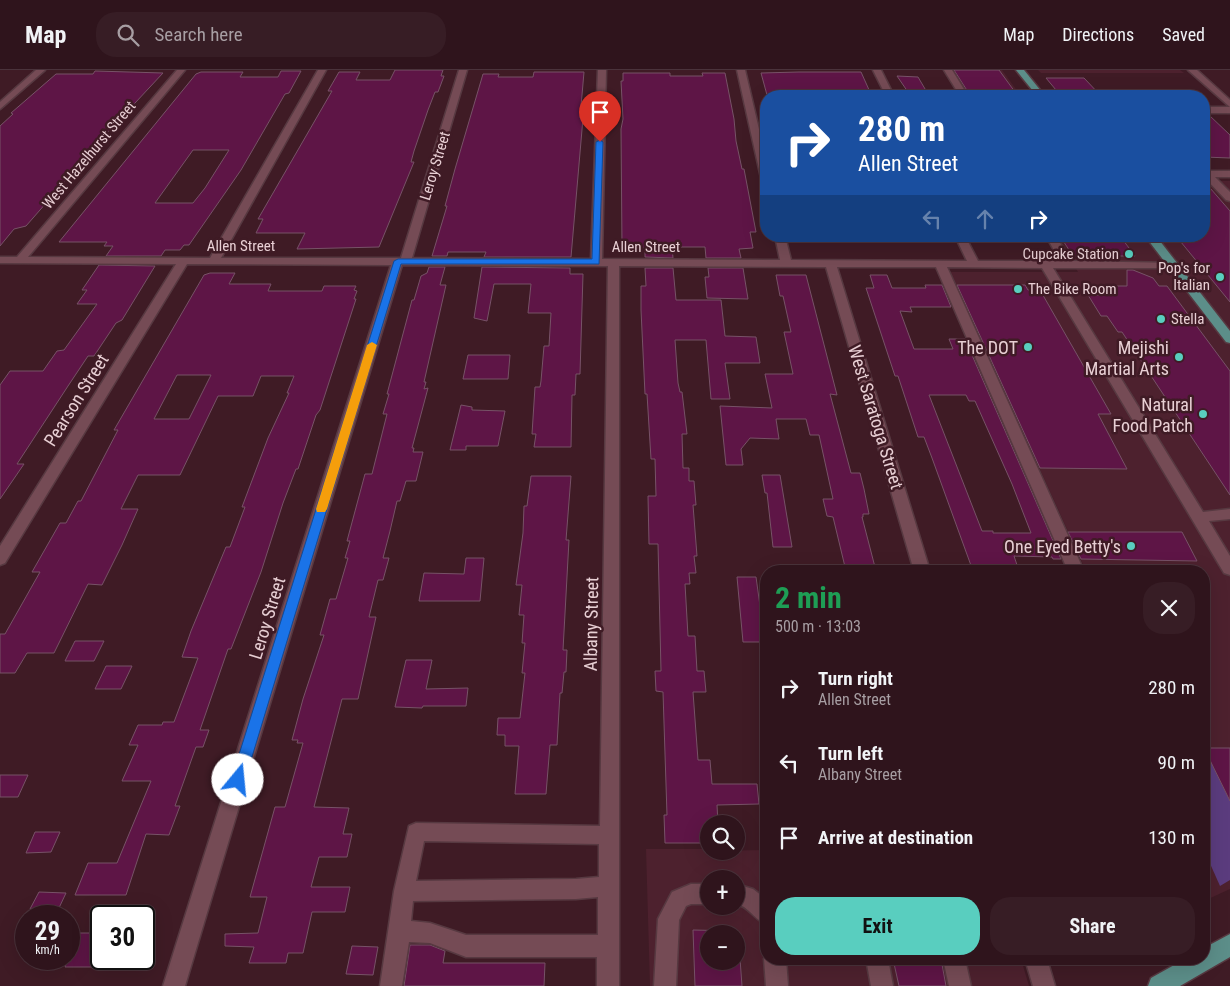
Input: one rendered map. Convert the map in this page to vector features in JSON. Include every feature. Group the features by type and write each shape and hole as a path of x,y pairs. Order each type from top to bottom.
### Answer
{"main road":[{"path":"1020,70 1036,90"},
{"path":"1155,242 1230,339"},
{"path":"1210,957 1230,945"},
{"path":"1159,986 1195,965"}],"street":[{"path":"0,106 41,70"},
{"name":"West Hazelhurst Street","path":"20,260 181,70"},
{"path":"214,260 322,70"},
{"name":"Leroy Street","path":"174,986 463,70"},
{"path":"596,262 602,70"},
{"path":"741,70 760,152"},
{"path":"877,70 887,90"},
{"path":"948,70 960,90"},
{"path":"1192,70 1230,104"},
{"path":"1210,110 1230,110"},
{"path":"1210,174 1230,174"},
{"path":"1210,179 1230,198"},
{"path":"781,242 786,263"},
{"path":"963,242 974,264"},
{"path":"1054,242 1067,264"},
{"name":"Allen Street","path":"0,260 1173,265"},
{"name":"Pearson Street","path":"0,559 184,260"},
{"name":"Albany Street","path":"608,986 614,262"},
{"name":"West Saratoga Street","path":"830,263 920,565"},
{"path":"940,263 1073,565"},
{"path":"1045,264 1230,569"},
{"path":"1199,517 1230,514"},
{"path":"390,986 400,931 404,891 416,832 610,835"},
{"path":"404,891 576,889 609,886"},
{"path":"664,986 669,919 679,899 691,894 700,894"},
{"path":"745,894 760,907"},
{"path":"400,931 430,933 466,946 608,946"},
{"path":"775,965 777,986"},
{"path":"878,965 882,986"},
{"path":"955,965 960,986"},
{"path":"1038,965 1044,986"}],"shaded area":[{"path":"952,70 1002,70 1017,90 965,90"},
{"path":"1038,70 1180,70 1184,73 1041,73"},
{"path":"1210,181 1230,181 1230,889 1210,898 1210,565 1083,565 950,272 1078,272 1060,242 1210,242"},
{"path":"1210,760 1230,801 1230,880 1220,886 1210,864"},
{"path":"646,849 700,849 700,860 745,860 745,850 760,850 760,965 1023,965 1029,986 650,986"}],"building":[{"path":"395,70 443,70 441,76 444,76 428,110 411,162 414,162 379,247 297,249 305,233 256,233 263,219 258,219 332,91 328,91 339,72 360,72 356,80 390,80"},
{"path":"954,70 999,70 1014,90 967,90"},
{"path":"95,71 163,73 80,162 82,162 26,226 14,229 0,246 0,126 13,114 11,113 56,74 93,74"},
{"path":"281,71 301,71 289,93 285,94 241,170 189,245 184,245 180,250 165,250 161,256 106,256 113,246 104,246 107,242 59,242 196,74 201,72 243,72 240,77 278,77","holes":["193,150 229,150 193,203 155,203"]},
{"path":"534,72 584,72 580,118 583,118 571,257 484,257 486,252 448,252 447,256 432,256 483,74 499,74 498,77 533,77"},
{"path":"861,72 869,90 766,90 761,73"},
{"path":"623,73 670,73 670,76 703,76 702,73 725,73 734,119 736,141 742,169 744,169 756,232 750,232 753,248 739,249 741,258 706,258 705,247 672,247 673,258 645,257 645,248 622,247 621,129 623,119 621,81 623,81"},
{"path":"897,76 918,77 926,90 907,90"},
{"path":"1046,78 1084,78 1095,90 1056,90"},
{"path":"1210,116 1230,135 1230,158 1210,157"},
{"path":"1210,188 1230,211 1230,302 1181,242 1210,242"},
{"path":"1064,242 1124,242 1135,256 1073,256"},
{"path":"99,265 155,266 122,320 116,323 94,356 88,356 68,386 17,464 24,464 0,499 0,385 10,371 43,371 57,351 64,350 97,304 77,304 87,290 82,290"},
{"path":"429,267 445,267 440,285 446,285 424,382 426,382 424,389 428,388 412,448 414,448 413,452 423,452 416,481 406,481 400,501 397,501 383,558 389,558 383,580 378,580 369,617 376,617 358,699 342,699 314,807 349,808 343,834 352,834 347,857 319,857 311,887 350,887 345,912 312,912 303,953 288,953 286,963 249,963 254,947 225,946 225,934 258,933 267,897 250,897 275,807 285,807 303,743 297,743 298,740 292,740 324,635 320,635 330,599 336,599 348,558 345,558 350,541 347,541 365,474 372,474 387,414 383,414 389,394 387,394 412,300 414,300 421,276 427,273"},
{"path":"482,267 570,268 570,274 583,274 580,374 576,374 575,395 572,395 571,447 534,447 536,434 532,434 535,387 540,387 544,346 549,346 551,313 528,313 531,284 494,284 487,321 474,318"},
{"path":"645,268 673,268 676,300 721,300 725,336 756,337 760,363 725,363 730,399 711,399 706,340 675,340 678,383 680,392 682,392 687,434 682,434 683,468 689,468 689,481 694,481 696,505 693,505 697,556 694,556 696,573 689,573 690,584 685,584 688,636 695,636 697,671 704,671 706,692 693,692 698,760 710,760 712,784 757,784 759,804 717,805 718,815 700,815 700,843 665,843 664,815 667,815 663,692 656,691 655,671 661,671 658,544 649,544 648,496 656,496 655,459 651,459 647,394 645,394 641,310 641,286 646,286"},
{"path":"708,268 743,268 748,299 707,298 705,277 709,277"},
{"path":"1127,270 1133,270 1153,278 1159,286 1167,286 1230,371 1230,495 1122,332 1118,332 1107,316 1101,316 1088,295 1100,295 1093,286 1127,286"},
{"path":"210,273 235,273 229,284 271,284 268,291 322,291 324,286 356,286 354,290 357,291 354,299 356,299 320,410 316,415 298,469 296,469 283,503 261,572 231,649 228,649 200,730 209,730 203,747 196,747 175,806 180,806 169,835 146,834 126,895 75,895 88,863 117,863 151,781 122,781 138,745 129,745 138,725 162,725 163,722 174,722 198,658 182,657 191,631 226,547 230,547 245,507 242,507 268,438 289,393 287,393 294,376 261,376 253,396 218,396 180,475 138,475 121,509 138,509 122,545 102,585 88,584 54,653 27,653 15,673 0,673 0,634 5,634 40,572 32,572 60,523 66,523 78,501 81,501 118,430 114,430 204,275","holes":["177,375 211,375 189,419 154,419"]},
{"path":"776,275 806,275 837,395 830,394 851,473 860,473 864,489 869,514 863,514 862,517 874,565 845,565 833,517 827,516 823,499 833,499 819,435 810,435 806,419 776,419 779,439 750,438 741,449 743,465 726,465 720,406 772,408 765,374 793,374 784,332 791,332 783,296 780,296"},
{"path":"870,275 887,275 892,288 926,288 925,285 942,285 951,307 910,307 912,312 900,311 914,349 953,349 949,339 965,339 1061,559 1014,556 1017,565 971,565 924,437 918,437 898,376 895,376 866,288 874,288","holes":["929,395 966,395 969,401 975,401 1012,484 1031,533 993,533 993,531 982,531"]},
{"name":"The DOT","path":"957,285 1025,285 1028,290 1040,290 1111,414 1098,414 1127,469 1040,468"},
{"path":"468,355 510,355 508,379 463,379"},
{"path":"461,405 472,407 472,410 505,411 498,446 466,446 466,450 450,450"},
{"path":"762,475 780,475 792,547 773,547 767,493 765,493"},
{"path":"531,476 571,476 566,540 569,540 563,650 567,650 566,672 564,672 562,693 560,693 557,745 550,745 546,794 515,794 519,746 505,746 505,735 497,735 498,718 520,718 525,673 522,673 525,643 522,643 524,615 519,615 522,585 516,585 523,533 524,506 527,506"},
{"name":"One Eyed Betty's","path":"1068,532 1182,532 1197,561 1081,559"},
{"path":"466,558 484,558 480,601 419,601 424,573 464,574"},
{"path":"737,577 756,577 760,606 760,642 743,642"},
{"path":"75,641 104,641 94,661 65,661"},
{"path":"406,660 432,660 426,689 468,688 466,706 395,707"},
{"path":"106,666 132,666 121,689 95,689"},
{"path":"1210,748 1230,748 1230,801 1210,760"},
{"path":"0,775 28,775 18,797 0,797"},
{"path":"35,832 60,832 51,852 26,853"},
{"path":"39,892 66,893 60,905 32,905"},
{"path":"693,930 700,930 700,970 741,970 742,986 695,986"},
{"path":"80,933 90,933 90,967 80,967"},
{"path":"410,945 430,945 445,951 443,963 545,963 544,986 404,986"},
{"path":"352,946 378,947 373,975 346,974"},
{"path":"894,965 942,965 946,986 899,986"}],"slow traffic":[{"path":"321,509 372,345"}],"place":[{"name":"Cupcake Station","path":"1129,254"},
{"name":"Pop's for Italian","path":"1220,277"},
{"name":"The Bike Room","path":"1018,289"},
{"name":"Stella","path":"1161,319"},
{"name":"The DOT","path":"1028,347"},
{"name":"Mejishi Martial Arts","path":"1179,357"},
{"name":"Natural Food Patch","path":"1203,414"},
{"name":"One Eyed Betty's","path":"1131,546"}],"route":[{"path":"238,780 398,261 596,262 600,142"}]}
